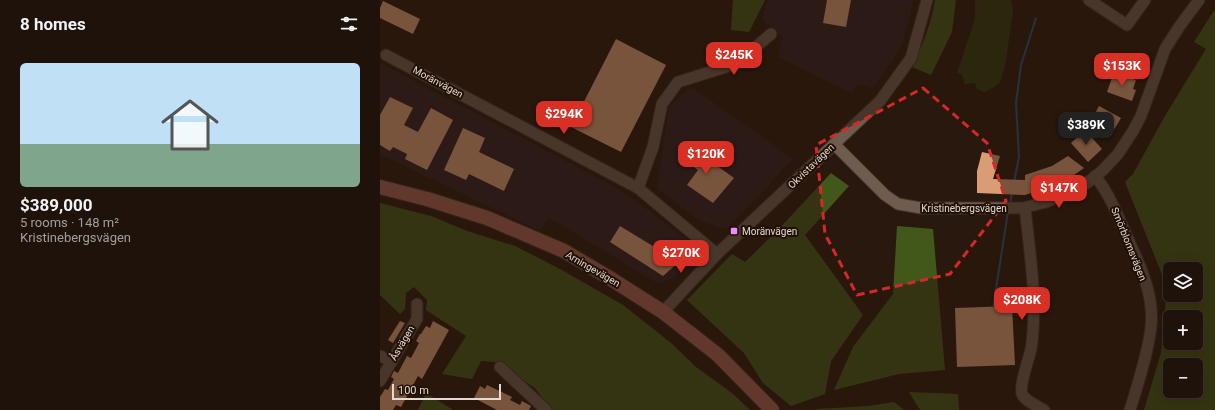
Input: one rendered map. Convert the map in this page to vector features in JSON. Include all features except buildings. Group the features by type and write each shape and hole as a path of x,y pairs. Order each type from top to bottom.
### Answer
{"main road":[{"name":"Arningevägen","path":"380,187 427,199 487,218 529,236 576,259 608,277 662,312 718,356 772,410"}],"street":[{"name":"Okvistavägen","path":"662,312 717,254 880,101 910,58 927,0"},
{"path":"1089,0 1127,25 1145,0"},
{"name":"Kristinebergsvägen","path":"834,144 885,195 898,204 921,208 1025,208 1046,202 1083,186 1096,176 1118,154 1141,116 1165,49 1179,27 1200,0"},
{"path":"638,188 653,147 662,104 678,82 726,67 745,56 771,34"},
{"name":"Moränvägen","path":"386,54 638,188 717,254"},
{"name":"Smörblomsvägen","path":"1096,176 1112,202 1134,252 1145,280 1150,304 1151,326 1141,371 1130,410"},
{"path":"1025,208 1034,316 1031,349 1023,381 1022,393 1024,397 1044,410"},
{"name":"Åsvägen","path":"380,381 417,319 417,304"},
{"path":"380,356 392,362"},
{"path":"500,367 546,410"}],"highlighted area":[{"path":"923,88 987,143 1006,201 950,274 857,295 825,234 816,145"}],"shaded area":[{"path":"768,0 913,0 902,44 892,62 872,88 857,84 852,93 778,57 782,37 762,18"},
{"path":"380,63 609,184 632,198 696,247 696,255 691,262 674,277 659,284 548,217 540,231 380,154"},
{"path":"689,88 694,89 793,159 726,229 697,219 657,188 669,107"}],"green space":[{"path":"733,0 765,0 749,32 731,30"},
{"path":"935,0 956,0 952,32 931,75 912,67 926,34"},
{"path":"975,0 1011,0 1013,10 1005,66 999,84 985,92 977,89 975,83 965,84 962,75 957,73 975,19"},
{"path":"1215,9 1215,410 1144,410 1161,353 1163,331 1163,350 1203,350 1203,310 1165,310 1166,302 1203,302 1203,262 1163,262 1163,277 1125,182 1133,174 1165,116 1206,49 1194,42"},
{"path":"831,173 849,186 805,235 863,315 831,361 825,394 791,406 763,383 744,353 687,300 732,254 745,262 776,232"},
{"path":"380,203 431,216 467,231 515,246 560,269 623,305 671,343 696,367 732,393 750,410 551,410 535,388 495,362 481,361 472,379 442,374 466,336 426,310 427,300 414,287 406,293 405,309 400,314 380,295"},
{"path":"897,226 933,229 945,370 899,374 834,390 853,347 893,294"},
{"path":"909,392 958,394 959,410 920,410"},
{"path":"426,393 453,410 418,410"},
{"path":"894,402 904,410 816,410 869,406"}],"waterway":[{"path":"1014,182 1019,157 1016,103 1021,65 1036,18"},
{"path":"1010,204 1012,192"},
{"path":"993,308 1008,212"}],"place":[{"name":"Moränvägen","path":"734,231"}]}
